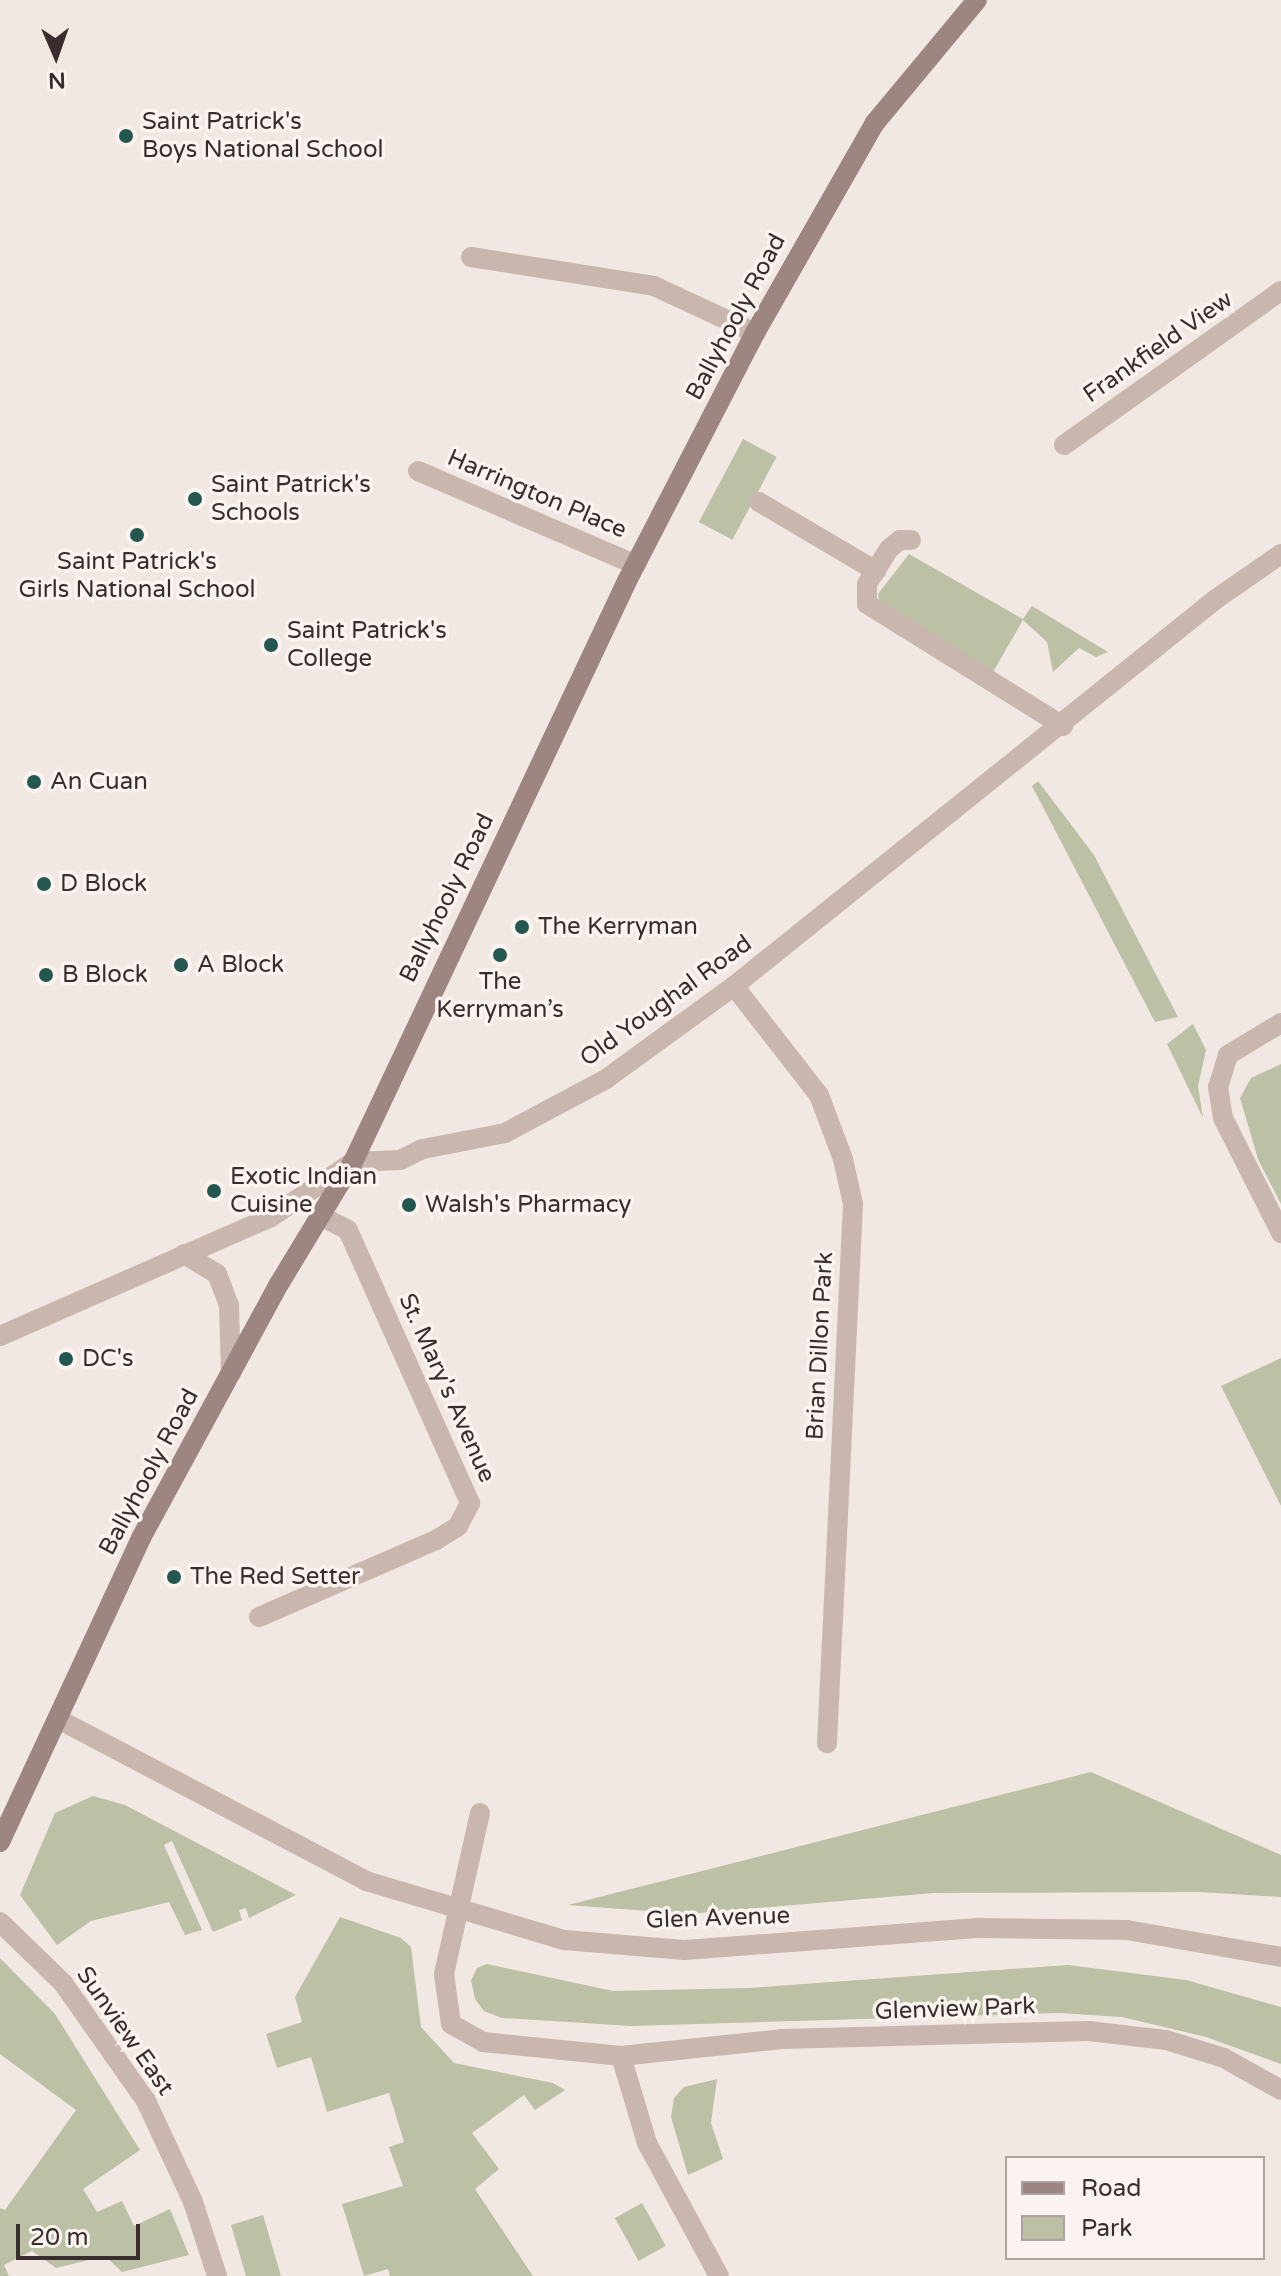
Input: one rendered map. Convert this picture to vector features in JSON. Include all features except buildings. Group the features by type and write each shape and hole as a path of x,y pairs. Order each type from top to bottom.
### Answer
{"main road":[{"name":"Ballyhooly Road","path":"0,1842 141,1538 231,1373 353,1162 636,565 755,333 874,124 977,0"}],"street":[{"path":"471,257 654,286 755,333"},
{"name":"Frankfield View","path":"1064,445 1281,291"},
{"name":"Harrington Place","path":"418,471 636,565"},
{"path":"759,502 876,571"},
{"path":"911,540 900,540 867,584 867,604 1063,726"},
{"name":"Old Youghal Road","path":"353,1162 400,1160 423,1149 505,1133 606,1079 734,986 1063,726 1216,599 1281,554"},
{"name":"Brian Dillon Park","path":"734,986 819,1095 843,1159 853,1204 827,1743"},
{"path":"1281,1023 1228,1055 1218,1087 1223,1118 1281,1233"},
{"path":"0,1336 271,1217 353,1162"},
{"name":"St. Mary's Avenue","path":"259,1617 436,1540 458,1526 470,1503 348,1230 320,1216"},
{"path":"184,1254 217,1274 229,1306 231,1373"},
{"name":"Glen Avenue","path":"58,1719 316,1858 366,1881 457,1911 564,1940 685,1950 980,1928 1127,1930 1281,1957"},
{"name":"Glenview Park","path":"480,1813 444,1974 451,2024 483,2042 621,2056 782,2039 1089,2031 1166,2040 1224,2058 1281,2090"},
{"name":"Sunview East","path":"0,1922 63,1983 146,2101 193,2202 217,2276"},
{"path":"621,2056 647,2143 719,2276"}],"green space":[{"path":"743,439 777,457 732,540 699,522"},
{"path":"909,554 1023,619 1032,606 1108,652 1096,657 1079,648 1053,672 1047,642 1023,620 993,672 879,601 878,594"},
{"path":"1038,781 1094,855 1178,1017 1155,1022 1032,786"},
{"path":"1193,1024 1206,1050 1198,1086 1203,1118 1167,1044"},
{"path":"1281,1064 1281,1204 1258,1159 1240,1098 1251,1078"},
{"path":"1281,1358 1281,1506 1221,1386"},
{"path":"1091,1772 1281,1855 1281,1897 1200,1892 934,1893 688,1914 568,1905"},
{"path":"93,1796 125,1805 296,1895 249,1918 246,1908 239,1910 242,1920 213,1932 172,1841 164,1845 202,1930 185,1935 169,1902 91,1921 57,1945 20,1895 55,1813"},
{"path":"340,1917 401,1938 411,1947 421,2027 454,2063 553,2083 565,2090 535,2110 524,2095 472,2133 499,2169 475,2189 533,2276 390,2276 388,2269 364,2276 342,2204 403,2186 389,2147 404,2142 389,2093 327,2112 311,2057 277,2068 266,2034 302,2022 295,1997"},
{"path":"0,1958 55,2014 140,2150 83,2189 97,2212 122,2201 134,2226 170,2209 189,2255 122,2272 105,2256 56,2268 32,2251 4,2265 9,2276 0,2276 0,2208 5,2210 76,2110 0,2054"},
{"path":"487,1964 613,1991 749,1988 1068,1965 1186,1980 1281,2007 1281,2064 1206,2037 1122,2017 1060,2013 631,2026 502,2018 484,2011 475,1999 471,1980 477,1968"},
{"path":"717,2079 711,2123 723,2159 688,2175 671,2117 674,2098 684,2087"},
{"path":"642,2203 666,2246 639,2261 615,2218"},
{"path":"263,2215 281,2276 246,2276 231,2225"}],"place":[{"name":"Saint Patrick's Boys National School","path":"126,136"},
{"name":"Saint Patrick's Schools","path":"195,499"},
{"name":"Saint Patrick's Girls National School","path":"137,535"},
{"name":"Saint Patrick's College","path":"271,645"},
{"name":"An Cuan","path":"34,782"},
{"name":"D Block","path":"44,884"},
{"name":"The Kerryman","path":"522,927"},
{"name":"The Kerryman’s","path":"500,955"},
{"name":"A Block","path":"181,965"},
{"name":"B Block","path":"46,975"},
{"name":"Exotic Indian Cuisine","path":"214,1191"},
{"name":"Walsh's Pharmacy","path":"409,1205"},
{"name":"DC's","path":"66,1359"},
{"name":"The Red Setter","path":"174,1577"}]}
